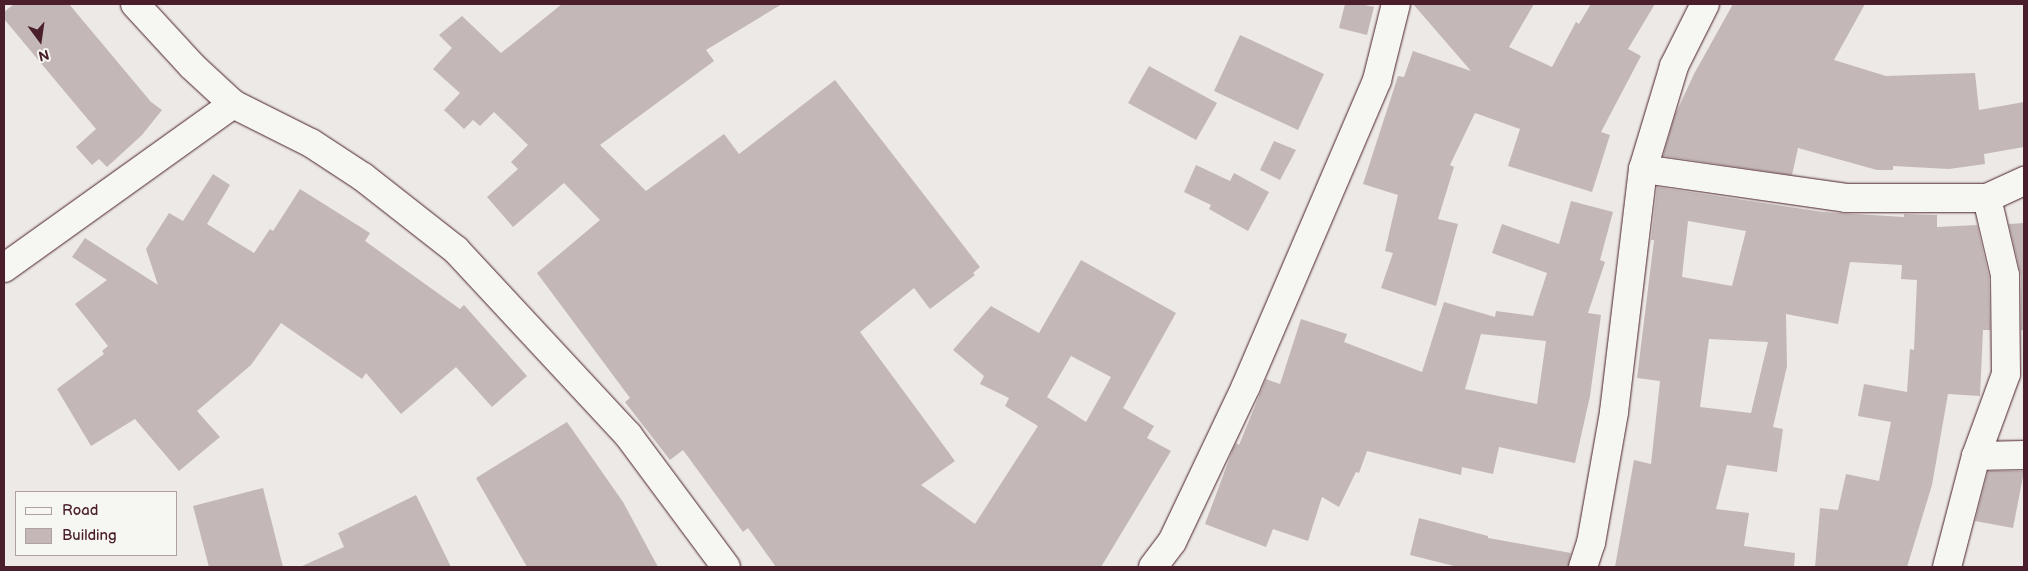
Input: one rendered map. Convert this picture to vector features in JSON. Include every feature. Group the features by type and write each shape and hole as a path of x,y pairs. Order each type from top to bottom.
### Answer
{"street":[{"path":"135,4 192,66 233,104 311,143 363,177 456,250 628,435 726,567"},
{"path":"1153,567 1172,542 1246,386 1377,80 1396,4"},
{"path":"1583,567 1591,543 1614,412 1643,169 1674,66 1705,4"},
{"path":"4,268 233,104"},
{"path":"1643,169 1846,198 1987,198 2024,180"},
{"path":"1946,567 1976,456 2006,374 2006,275 1987,198"},
{"path":"1976,456 2024,455"}],"building":[{"path":"14,4 69,4 151,102 162,110 142,135 107,167 99,159 92,165 76,147 96,129 4,19 4,12"},
{"path":"562,4 782,4 706,50 714,61 600,145 646,191 724,134 739,154 835,80 980,267 973,273 975,275 930,309 914,288 860,332 955,461 921,485 975,524 1038,426 1005,406 1009,398 980,384 984,376 953,350 991,306 1039,333 1081,260 1176,313 1123,408 1154,426 1147,438 1171,451 1101,567 776,567 748,528 743,532 683,450 670,460 625,402 630,398 537,273 600,220 564,183 513,227 487,197 518,169 511,162 528,145 494,112 480,126 473,120 464,129 444,110 460,93 433,69 452,48 439,35 462,16 501,53","holes":["1071,356 1111,377 1086,422 1047,397"]},
{"path":"1345,4 1360,4 1374,7 1367,35 1339,28"},
{"path":"1413,4 1534,4 1509,47 1552,67 1576,22 1579,24 1591,4 1655,4 1628,49 1641,56 1601,132 1610,135 1592,192 1508,166 1520,129 1475,113 1450,165 1454,167 1438,219 1458,224 1436,306 1381,288 1393,253 1385,251 1398,195 1363,184 1398,76 1404,77 1413,51 1471,71"},
{"path":"1733,4 1865,4 1834,60 1886,76 1975,73 1979,110 2024,102 2024,147 1984,154 1985,164 1949,169 1893,166 1893,170 1877,170 1798,148 1792,175 1663,156 1675,115 1694,74"},
{"path":"1240,35 1324,74 1298,130 1214,91"},
{"path":"1149,66 1217,103 1196,140 1128,103"},
{"path":"1274,141 1296,150 1280,180 1260,170"},
{"path":"1196,165 1230,181 1234,173 1269,192 1248,231 1209,209 1211,205 1184,192"},
{"path":"213,174 230,185 207,224 254,253 270,229 273,231 300,189 370,233 365,241 460,309 464,305 527,376 492,407 456,367 401,414 366,373 362,379 281,323 251,365 197,411 220,437 179,471 135,419 91,446 57,389 104,354 102,351 108,346 75,304 107,280 72,257 85,238 158,285 146,249 169,213 183,221"},
{"path":"1657,187 1823,212 1904,217 1904,214 1937,215 1937,227 1977,225 1989,277 1990,330 1983,330 1980,396 1948,394 1932,485 1907,567 1815,567 1820,508 1838,510 1846,474 1879,481 1891,422 1858,416 1864,384 1907,392 1910,349 1914,350 1917,280 1901,279 1902,265 1850,262 1838,324 1786,314 1787,366 1773,427 1783,429 1777,472 1727,465 1716,509 1749,513 1744,546 1795,553 1794,567 1615,567 1634,460 1651,464 1660,381 1637,378 1654,240 1651,240","holes":["1688,221 1746,231 1732,286 1682,277","1709,339 1768,342 1751,413 1700,407"]},
{"path":"1571,201 1613,212 1600,260 1605,262 1588,313 1601,315 1590,396 1575,463 1499,447 1493,474 1462,467 1461,475 1367,451 1359,473 1356,472 1339,507 1322,497 1308,541 1273,529 1266,547 1205,524 1233,449 1236,443 1239,445 1266,379 1280,384 1301,319 1347,334 1344,342 1422,372 1444,302 1495,317 1496,311 1533,316 1547,273 1492,253 1502,224 1559,244","holes":["1481,334 1546,341 1537,404 1465,389"]},
{"path":"2024,223 2024,330 2021,330 2021,275 2009,224"},
{"path":"567,422 623,502 658,567 527,567 476,478"},
{"path":"1988,471 2024,471 2013,528 1975,521"},
{"path":"263,488 283,567 209,567 193,506"},
{"path":"416,495 451,567 300,567 344,547 338,533"},
{"path":"1419,518 1488,536 1488,538 1571,553 1568,567 1458,567 1410,555"}]}
